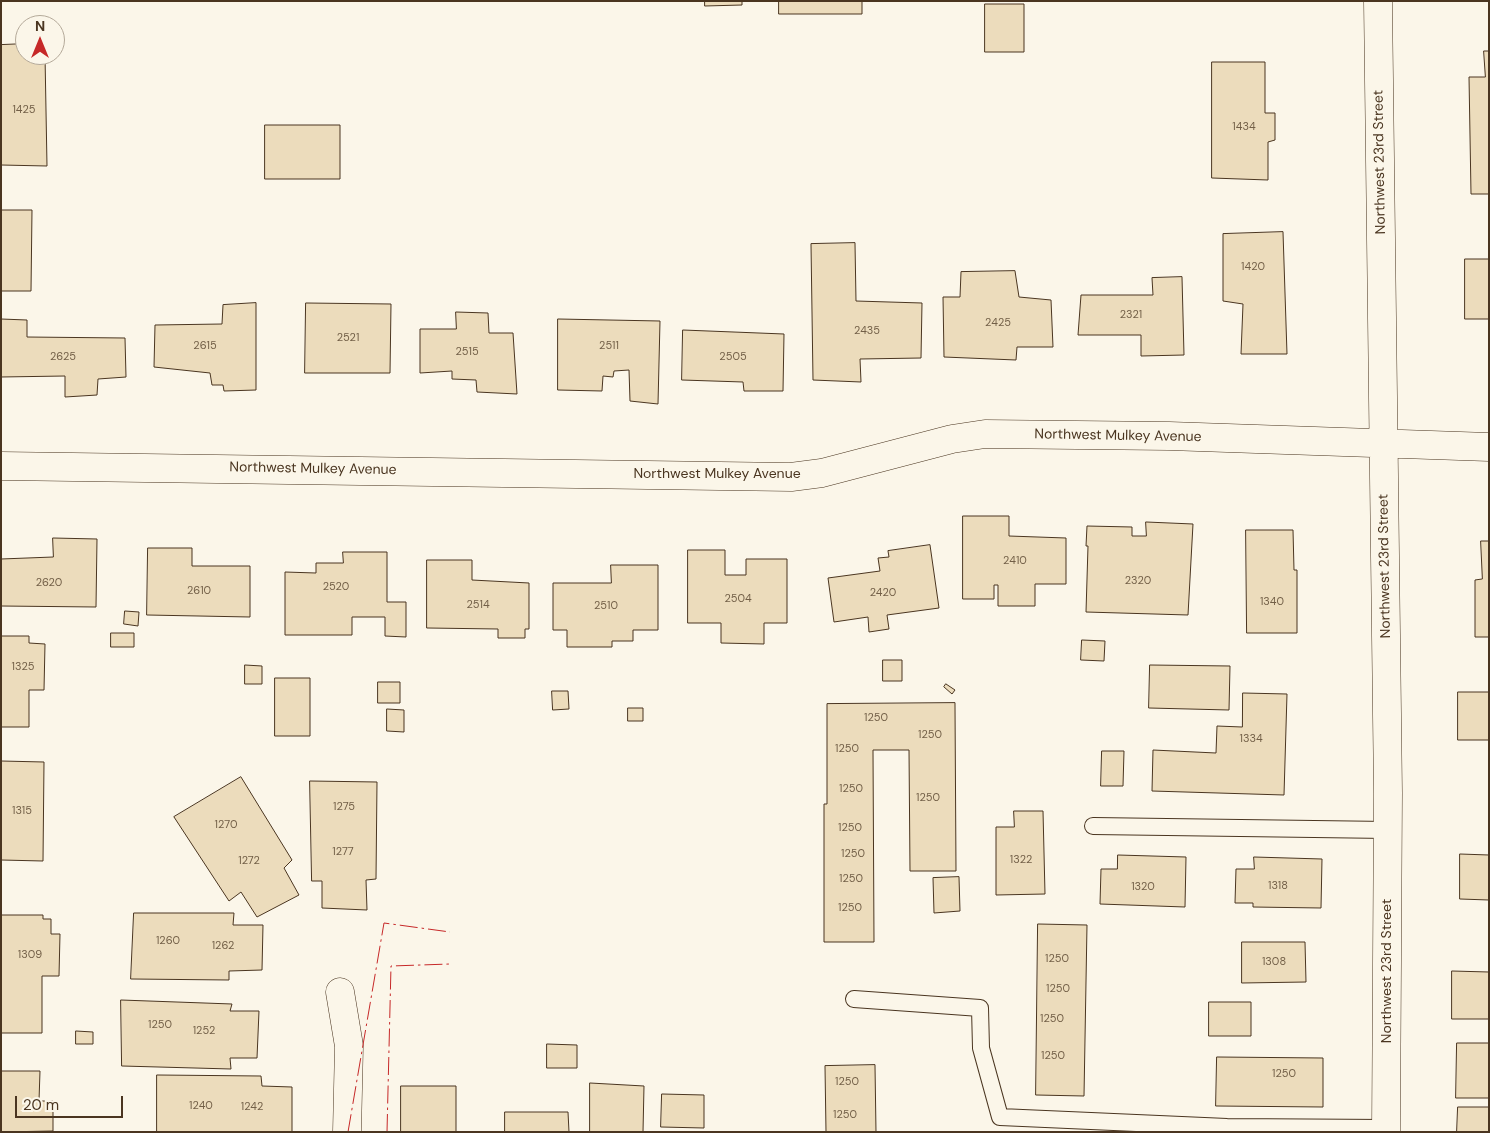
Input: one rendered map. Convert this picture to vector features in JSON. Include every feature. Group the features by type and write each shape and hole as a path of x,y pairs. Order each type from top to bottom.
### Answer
{"street":[{"name":"Northwest 23rd Street","path":"1378,1 1388,830 1386,1130"},
{"name":"Northwest Mulkey Avenue","path":"1,466 791,477 822,473 952,439 985,434 1169,436 1489,447"},
{"path":"340,992 349,1046 347,1132"}],"lane":[{"path":"1093,826 1388,830"},
{"path":"854,999 980,1008 981,1048 1000,1117 1228,1127 1386,1130"}],"building":[{"path":"705,1 742,1 742,5 705,6"},
{"path":"779,1 862,1 862,14 779,14"},
{"path":"985,4 1024,4 1024,52 985,52"},
{"path":"15,44 15,65 45,65 47,166 1,165 1,45"},
{"path":"1484,51 1489,51 1489,194 1471,194 1469,77 1485,77"},
{"path":"1212,62 1265,62 1265,113 1275,113 1275,140 1268,142 1268,180 1212,178"},
{"path":"265,125 340,125 340,179 265,179"},
{"path":"1,210 32,210 31,291 1,291"},
{"path":"1283,232 1287,354 1241,354 1243,304 1223,301 1223,234"},
{"path":"855,243 856,301 922,303 921,358 860,359 861,382 813,380 811,244"},
{"path":"1465,259 1489,259 1489,319 1465,319"},
{"path":"1015,271 1019,297 1051,300 1053,347 1017,347 1016,360 944,357 943,297 960,297 961,272"},
{"path":"1182,277 1184,355 1141,356 1141,335 1078,335 1081,295 1153,295 1152,278"},
{"path":"256,303 256,390 224,391 223,385 212,385 210,373 154,367 155,325 222,324 223,305"},
{"path":"306,303 391,304 390,373 305,373"},
{"path":"456,312 488,313 489,333 513,333 517,394 477,392 476,380 452,379 452,371 420,373 420,329 456,329"},
{"path":"1,319 27,320 27,337 125,338 126,377 98,379 97,395 65,397 65,376 1,377"},
{"path":"558,319 660,321 658,404 630,401 629,370 614,371 613,377 603,376 602,391 558,390"},
{"path":"683,330 784,334 783,391 744,391 743,382 682,380"},
{"path":"963,516 1009,516 1009,536 1066,538 1066,584 1035,584 1035,606 998,606 998,585 994,585 994,599 963,599"},
{"path":"1146,522 1193,524 1188,615 1086,612 1087,526 1132,527 1132,536 1146,536"},
{"path":"1246,530 1293,530 1294,570 1297,570 1297,633 1247,633"},
{"path":"53,538 97,539 96,607 1,606 1,559 53,557"},
{"path":"1481,541 1489,541 1489,637 1475,637 1475,580 1482,579"},
{"path":"930,545 939,608 887,615 889,629 869,632 868,617 834,622 828,578 880,571 878,558 889,557 888,551"},
{"path":"148,548 192,548 192,566 250,566 250,617 147,615"},
{"path":"688,550 725,550 725,575 746,575 746,559 787,559 787,623 764,623 764,644 721,643 721,623 688,623"},
{"path":"343,552 387,552 387,602 406,602 406,637 385,636 385,617 352,617 352,635 285,635 285,572 316,573 316,563 343,563"},
{"path":"427,560 472,560 472,580 529,583 529,629 525,629 525,638 498,638 498,629 427,628"},
{"path":"611,565 658,565 658,630 633,630 633,641 612,641 612,647 567,647 567,630 553,630 553,583 611,583"},
{"path":"125,611 139,612 138,626 124,624"},
{"path":"111,633 134,633 134,647 111,647"},
{"path":"1,636 29,636 29,643 45,644 44,690 29,690 29,727 1,727"},
{"path":"1082,640 1105,641 1104,661 1081,660"},
{"path":"883,660 902,660 902,681 883,681"},
{"path":"245,665 262,666 262,684 245,684"},
{"path":"1150,665 1230,666 1229,710 1149,708"},
{"path":"275,678 310,678 310,736 275,736"},
{"path":"378,682 400,682 400,703 378,703"},
{"path":"946,684 955,690 952,694 944,687"},
{"path":"552,691 568,691 569,709 553,710"},
{"path":"1458,692 1489,692 1489,740 1458,740"},
{"path":"1243,693 1287,694 1284,795 1152,791 1153,750 1216,753 1217,726 1242,727"},
{"path":"955,703 956,871 910,871 909,750 873,750 874,942 824,942 824,804 827,804 827,704"},
{"path":"628,708 643,708 643,721 628,721"},
{"path":"387,709 404,710 404,732 387,731"},
{"path":"1102,751 1124,751 1123,786 1101,786"},
{"path":"1,761 44,762 43,861 1,860"},
{"path":"241,777 292,860 284,868 299,895 257,917 241,892 229,901 174,817"},
{"path":"310,781 377,782 376,879 366,880 367,910 322,908 322,881 312,881"},
{"path":"1014,811 1043,811 1045,894 996,895 996,827 1014,827"},
{"path":"1460,854 1489,855 1489,900 1460,899"},
{"path":"1118,855 1186,857 1185,907 1100,904 1101,869 1117,869"},
{"path":"1254,857 1322,859 1321,908 1253,907 1253,903 1235,903 1236,869 1254,869"},
{"path":"959,877 960,911 934,913 933,878"},
{"path":"134,913 234,913 233,925 263,925 262,970 229,971 229,980 131,979"},
{"path":"1,915 43,915 43,919 51,919 51,934 60,934 59,976 42,976 42,1033 1,1033"},
{"path":"1038,924 1087,925 1084,1096 1036,1095"},
{"path":"1242,942 1305,942 1306,982 1242,983"},
{"path":"1452,971 1489,972 1489,1019 1452,1019"},
{"path":"121,1000 232,1004 230,1011 259,1011 257,1058 230,1058 231,1069 122,1066"},
{"path":"1209,1002 1251,1002 1251,1036 1209,1036"},
{"path":"76,1031 93,1032 93,1044 76,1044"},
{"path":"1457,1043 1489,1043 1489,1098 1456,1098"},
{"path":"547,1044 577,1045 577,1068 547,1068"},
{"path":"1217,1057 1323,1058 1323,1107 1216,1106"},
{"path":"875,1065 876,1132 826,1132 825,1066"},
{"path":"1,1071 40,1071 39,1101 53,1101 53,1131 1,1132"},
{"path":"157,1075 261,1076 262,1086 292,1087 292,1132 157,1132"},
{"path":"590,1083 644,1086 643,1132 590,1132"},
{"path":"401,1086 456,1086 456,1132 401,1132"},
{"path":"662,1094 704,1095 704,1128 661,1127"},
{"path":"1458,1107 1489,1107 1489,1132 1457,1132"},
{"path":"505,1112 568,1112 569,1132 505,1132"}],"power":[{"path":"348,1132 384,923 450,932"},
{"path":"387,1132 391,966 450,964"}]}
